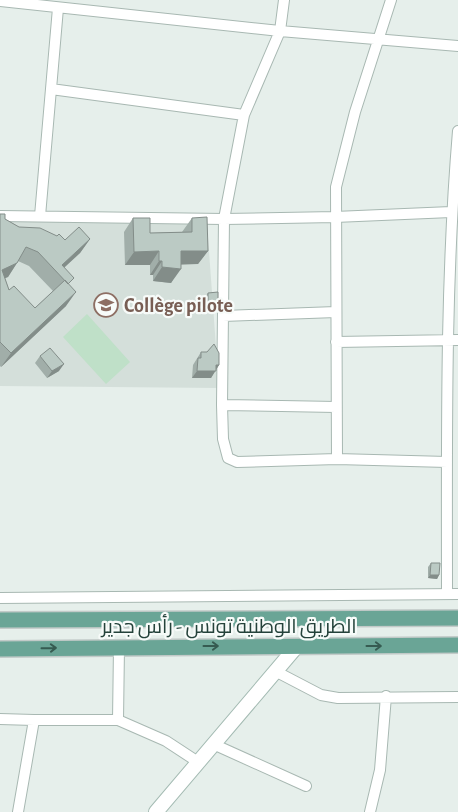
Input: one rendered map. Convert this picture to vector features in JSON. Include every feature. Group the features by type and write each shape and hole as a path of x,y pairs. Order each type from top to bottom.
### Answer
{"main road":[{"name":"الطريق الوطنية تونس - رأس جدير","path":"0,620 458,618"},
{"name":"الطريق الوطنية تونس - رأس جدير","path":"0,649 458,646"}],"street":[{"path":"284,0 280,30 244,115 224,219 222,405 223,439 228,458 237,462 337,459 447,462"},
{"path":"337,459 336,187 355,112 392,0"},
{"path":"0,1 378,40 458,46"},
{"path":"40,216 58,8"},
{"path":"51,90 244,115"},
{"path":"0,598 453,594 447,462 453,340 451,212 458,131"},
{"path":"0,216 224,219 451,212"},
{"path":"223,316 336,312"},
{"path":"336,342 453,340"},
{"path":"222,405 336,407"},
{"path":"156,812 297,646"},
{"path":"118,647 118,720"},
{"path":"275,671 322,694 338,698 386,696 458,697"},
{"path":"370,812 380,770 386,696"},
{"path":"0,719 91,718 118,720 166,741 198,762"},
{"path":"18,812 34,720"},
{"path":"213,744 306,786"}],"shaded area":[{"name":"Collège pilote","path":"0,218 207,224 219,388 0,386"}],"green space":[{"path":"87,314 130,362 106,384 63,337"}],"building":[{"path":"0,214 5,214 5,219 19,227 40,228 57,236 59,234 65,240 79,227 90,239 62,265 74,278 68,284 76,292 11,353 0,342","holes":["26,247 38,252 65,280 35,308 14,286 9,290 2,270 17,263"]},
{"path":"207,217 208,251 181,251 181,269 162,267 162,261 159,261 159,251 134,252 133,218 150,218 150,233 192,232 192,218"},
{"path":"218,292 218,303 208,303 208,293"},
{"path":"214,344 219,353 219,365 216,365 216,371 197,371 198,358 201,358 201,352 207,352"},
{"path":"50,348 64,364 52,371 40,356"},
{"path":"431,563 440,563 439,575 430,575"}],"place":[{"name":"Collège pilote","path":"106,305"}]}
